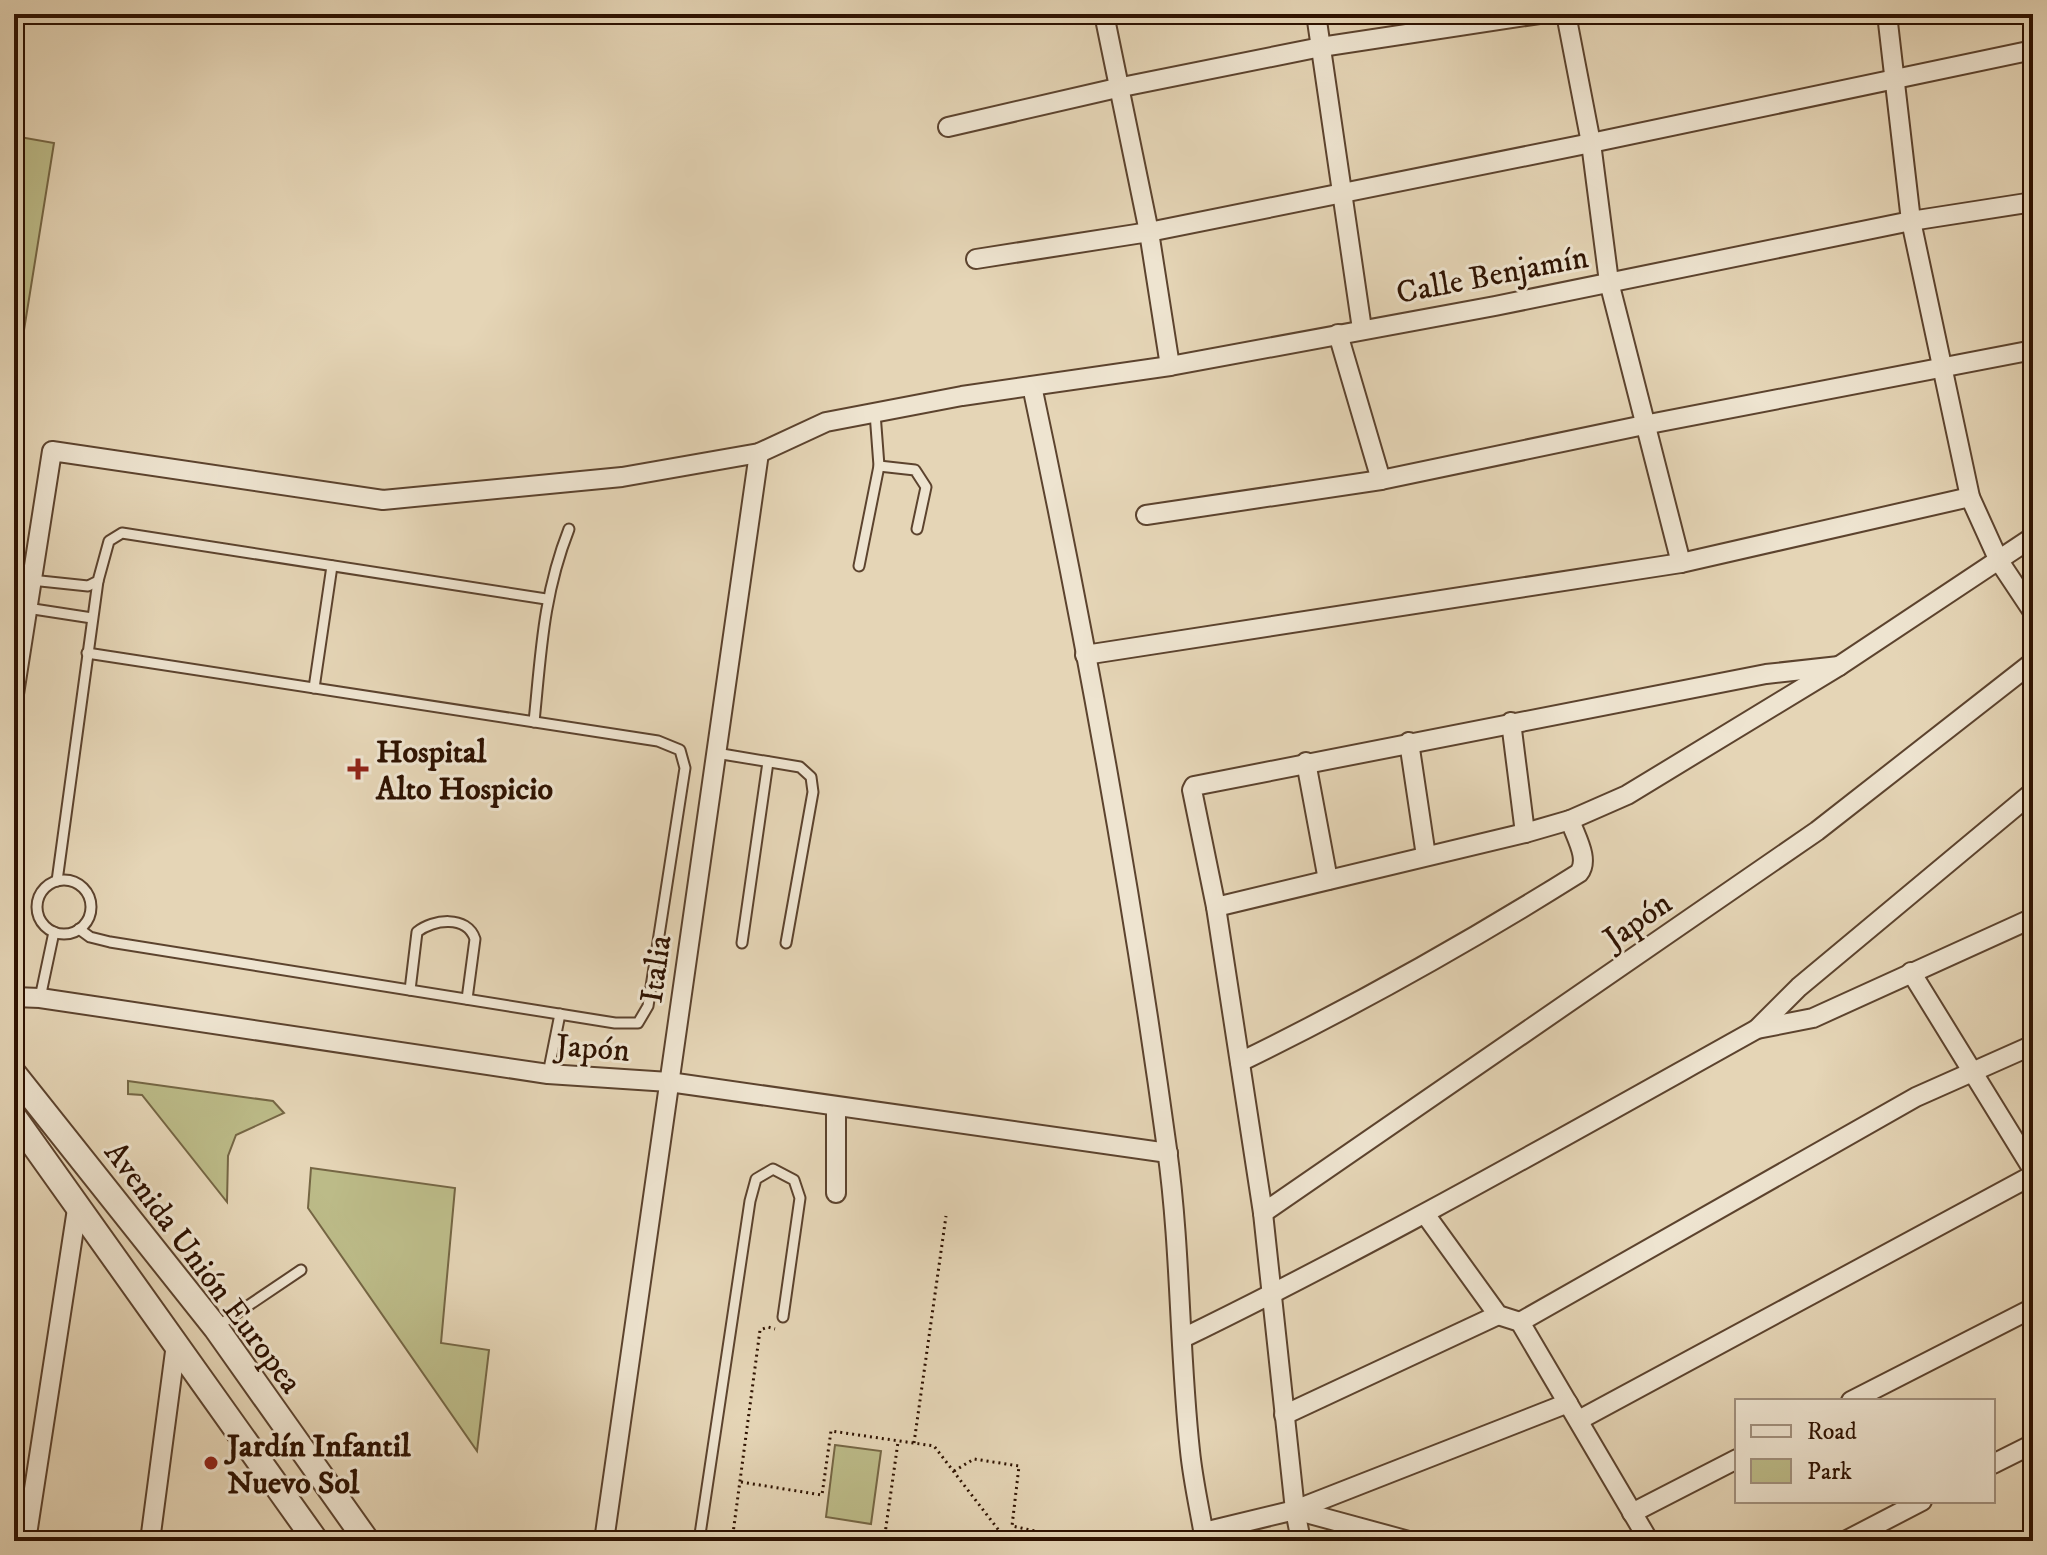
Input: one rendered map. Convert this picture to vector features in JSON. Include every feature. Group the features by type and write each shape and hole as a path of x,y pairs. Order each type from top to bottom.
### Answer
{"street":[{"path":"1104,14 1149,232 1170,366"},
{"path":"1316,14 1362,329"},
{"path":"948,127 1117,88 1321,47 1539,14"},
{"path":"1566,14 1591,143 1609,282 1681,563"},
{"path":"1887,14 1911,221 1970,497 1999,561 2033,612"},
{"path":"976,259 1149,232 2033,50"},
{"name":"Calle Benjamín","path":"31,580 52,451 383,500 622,477 759,453 826,422 962,396 1170,366 1495,306 1911,221 2033,202"},
{"path":"1338,334 1381,480"},
{"path":"1146,515 1381,480 1644,425 2033,350"},
{"path":"1032,386 1117,826 1168,1153 1190,1453 1204,1536 1295,1510 1568,1403"},
{"name":"Italia","path":"604,1541 759,453"},
{"path":"1085,655 1681,563 1970,497"},
{"path":"1216,907 1525,833 1570,820 1627,795 1839,666 2033,537"},
{"path":"14,694 31,580"},
{"name":"Japón","path":"1263,1213 1817,831 2033,662"},
{"path":"1301,1541 1263,1213 1216,907 1192,790 1194,786 1766,674 1839,666"},
{"path":"1511,722 1525,833"},
{"path":"1409,742 1426,856"},
{"path":"1306,762 1328,880"},
{"path":"1183,1338 1425,1214 1757,1029 1799,987 2033,792"},
{"path":"1240,1062 1329,1019 1436,961 1579,873 1584,868 1583,857 1570,820"},
{"path":"1757,1029 1813,1018 2033,918"},
{"path":"1579,1420 2033,1172 1911,972"},
{"name":"Japón","path":"14,997 40,998 548,1074 669,1082 1168,1153"},
{"path":"1520,1322 1916,1097 2033,1045"},
{"name":"Avenida Unión Europea","path":"14,1074 216,1328 367,1541"},
{"path":"836,1107 836,1193"},
{"name":"Avenida Unión Europea","path":"14,1117 316,1541"},
{"path":"26,1541 77,1209"},
{"path":"1425,1214 1498,1315 1520,1322 1649,1541"},
{"path":"1855,1399 2033,1308"},
{"path":"1284,1415 1498,1315"},
{"path":"150,1541 176,1344"},
{"path":"1995,1463 2033,1444"},
{"path":"1632,1513 1735,1460"},
{"path":"1845,1541 1918,1503"},
{"path":"1295,1510 1409,1541"}],"lane":[{"path":"859,566 879,466 875,413"},
{"path":"879,466 915,470 926,487 917,529"},
{"path":"534,722 546,599 556,560 569,529"},
{"path":"57,881 98,581 109,541 122,533 546,599"},
{"path":"314,688 332,566"},
{"path":"31,580 88,586 98,581"},
{"path":"27,608 92,618"},
{"path":"79,929 90,937 110,942 615,1023 638,1023 648,1006 685,768 680,750 658,741 87,653"},
{"path":"716,753 800,767 811,777 813,792 786,943"},
{"path":"742,943 768,762"},
{"path":"57,881 75,883 88,896 90,914 79,929 62,934 41,922 37,906 43,890 57,881"},
{"path":"410,990 417,932 427,924 442,921 465,925 475,939 467,999"},
{"path":"40,998 54,932"},
{"path":"548,1074 560,1014"},
{"path":"699,1541 750,1201 756,1179 773,1169 794,1180 800,1198 783,1317"},
{"path":"216,1328 301,1270"}],"path":[{"path":"914,1443 946,1216"},
{"path":"732,1541 760,1330 781,1327 783,1317"},
{"path":"741,1482 822,1495 831,1431 934,1446 1007,1541"},
{"path":"884,1541 898,1441"},
{"path":"954,1471 974,1459 1019,1466 1012,1526 1035,1531 1034,1541"}],"green space":[{"path":"14,136 54,143 16,380 14,380"},
{"path":"128,1081 273,1101 284,1113 236,1135 228,1156 227,1202 142,1095 128,1094"},
{"path":"311,1168 455,1188 441,1343 489,1350 477,1451 308,1208"},
{"path":"835,1445 881,1451 871,1524 826,1517"}],"place":[{"name":"Hospital Alto Hospicio","path":"358,769"},
{"name":"Jardín Infantil Nuevo Sol","path":"211,1463"}]}
